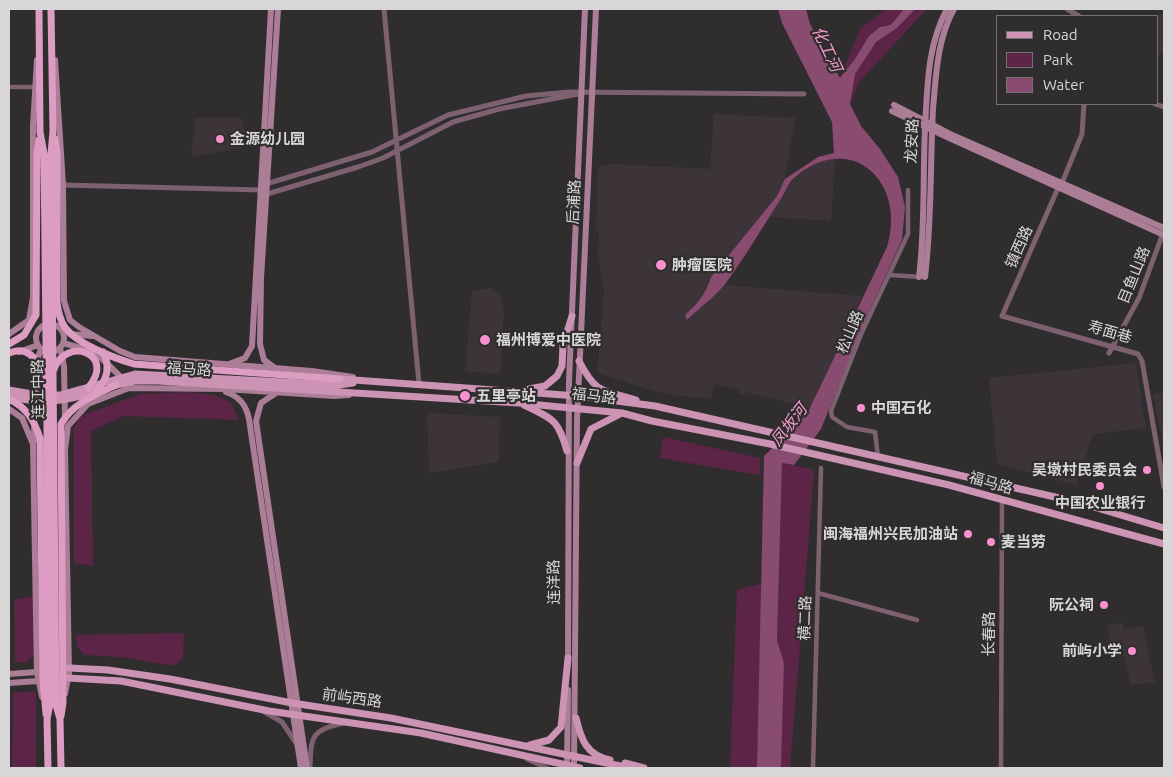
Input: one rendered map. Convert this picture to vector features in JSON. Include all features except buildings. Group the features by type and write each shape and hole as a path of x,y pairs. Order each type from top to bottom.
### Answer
{"highway":[{"name":"连江中路","path":"39,9 40,132 47,154"},
{"name":"连江中路","path":"51,9 54,131 47,154 48,377 53,670 56,705 60,719 61,768"},
{"path":"9,344 24,335 36,315 47,154"},
{"path":"47,154 59,315 64,326 74,336 119,360 150,366 340,379"},
{"path":"9,354 23,350 31,354 48,377 63,356 71,352 87,352 92,355 97,367 97,375 88,388"},
{"path":"96,391 103,384 107,373 107,358 103,352"},
{"path":"60,719 63,703 61,424 68,412 81,402 116,385"},
{"path":"9,398 27,411 36,424 40,438 40,681 47,719"},
{"name":"连江中路","path":"48,768 47,719 53,670"}],"main road":[{"path":"271,9 260,348 262,356 268,364 284,370"},
{"path":"225,365 244,358 252,346 264,192 267,182 278,9"},
{"name":"后浦路","path":"568,396 585,9"},
{"name":"后浦路","path":"578,396 596,9"},
{"name":"龙安路","path":"922,277 925,122 931,52 936,34 947,9"},
{"name":"龙安路","path":"922,277 929,240 932,126 939,52 947,24 954,9"},
{"path":"51,26 60,113 62,185 64,301 61,345 64,366 69,668 63,703"},
{"path":"10,334 29,320 31,305 35,87 39,27"},
{"path":"893,108 1164,232"},
{"path":"64,301 70,320 120,351 135,357 326,373 371,381"},
{"path":"9,683 40,681 37,672 33,444 35,366 40,347 31,305"},
{"path":"508,391 542,388 555,380 562,366 563,345 572,316"},
{"path":"10,334 38,332 52,324 62,331 96,336"},
{"path":"9,354 40,347 50,352 61,345 95,352 133,388"},
{"path":"579,361 591,383 597,388 655,406"},
{"name":"福马路","path":"9,390 38,395 60,395 134,374 168,374 339,385 371,381"},
{"name":"福马路","path":"340,379 578,396 655,406 1077,502 1164,528"},
{"name":"福马路","path":"9,398 60,402 80,398 116,385 135,381 158,381 577,407 622,413 652,421 770,444 949,485 1164,544"},
{"path":"66,450 68,426 88,404 133,388 220,389 334,396 371,393"},
{"path":"220,389 240,399 248,412 295,704"},
{"path":"276,392 261,404 256,422 302,768"},
{"name":"连洋路","path":"568,396 568,658 572,767"},
{"name":"连洋路","path":"571,756 576,718 578,396"},
{"path":"519,403 551,418 561,430 567,451"},
{"path":"9,409 22,418 33,444"},
{"path":"577,463 591,429 622,413"},
{"path":"526,746 549,740 561,727 568,658"},
{"name":"前屿西路","path":"69,668 108,670 161,678 295,704 400,720 630,768"},
{"path":"9,674 37,672"},
{"name":"前屿西路","path":"68,678 121,681 259,709 421,733 572,767"},
{"path":"296,714 309,768"},
{"path":"576,718 583,743 592,754 644,768"}],"street":[{"path":"384,9 419,384"},
{"path":"9,87 35,87"},
{"path":"267,182 372,152 440,118 465,110 526,96 558,93 804,94"},
{"path":"62,185 264,192 358,167 463,118 513,106 570,98 581,93"},
{"name":"镇西路","path":"1002,316 1082,134 1084,105"},
{"name":"松山路","path":"878,457 875,432 842,424 832,417 831,411 862,332 890,275 909,230 908,190"},
{"name":"目鱼山路","path":"1109,353 1139,298 1164,232"},
{"path":"890,275 922,277"},
{"name":"寿面巷","path":"1002,316 1136,352 1140,356 1164,487"},
{"name":"横二路","path":"813,768 821,468"},
{"name":"长春路","path":"1001,768 1002,501"},
{"path":"818,593 917,620"},
{"path":"259,709 282,722 298,748"},
{"path":"309,768 311,741 314,734 326,727 349,722"},
{"path":"510,752 546,768"}],"shaded area":[{"path":"1164,14 1164,53 1158,55 1158,15 1155,15"},
{"name":"肿瘤医院","path":"714,114 795,118 785,179 777,196 711,277 707,291 701,299 685,315 687,320 725,285 862,296 810,408 745,392 744,394 739,393 739,390 714,384 711,399 679,396 657,392 597,373 604,293 598,252 599,232 596,231 598,167 613,164 710,169"},
{"name":"金源幼儿园","path":"194,118 242,118 243,127 249,136 242,142 241,148 193,156 191,149 195,134"},
{"path":"835,159 831,221 769,217 793,179 820,161"},
{"name":"福州博爱中医院","path":"492,288 500,295 504,309 500,374 465,371 472,291"},
{"path":"1136,363 1146,428 1093,434 1076,485 997,464 989,378"},
{"path":"1164,393 1164,449 1153,394"},
{"path":"427,413 500,417 499,462 429,473"},
{"name":"前屿小学","path":"1122,623 1124,630 1143,626 1155,682 1131,685 1124,656 1119,655 1112,647 1107,625"}],"green space":[{"path":"886,9 927,9 860,81 850,104 840,78 860,29"},
{"path":"187,392 211,395 231,403 239,420 124,416 91,431 93,566 74,563 74,429 78,420 85,414 141,394"},
{"path":"663,437 760,458 760,475 660,458"},
{"path":"782,463 812,469 814,473 790,768 781,768 784,663 777,645"},
{"path":"763,583 757,768 730,768 737,590"},
{"path":"34,596 34,655 26,663 15,662 14,600"},
{"path":"184,633 183,659 175,665 122,657 84,655 77,646 76,635"},
{"path":"36,691 36,768 12,768 13,693"}],"water":[{"path":"778,9 806,9 810,24 840,78 855,59 869,36 880,27 891,25 904,9 915,9 897,28 876,42 855,74 850,104 861,126 880,149 898,177 905,207 902,240 866,318 821,429 794,465 782,463 777,641 784,663 781,768 757,768 764,456 807,414 887,247 891,223 889,202 881,184 869,170 854,161 835,159 815,164 792,180 726,283 687,320 685,315 701,298 711,277 777,196 785,179 818,157 834,153 832,122 782,23"}],"place":[{"name":"金源幼儿园","path":"220,139"},
{"name":"肿瘤医院","path":"661,265"},
{"name":"福州博爱中医院","path":"485,340"},
{"name":"五里亭站","path":"465,396"},
{"name":"中国石化","path":"861,408"},
{"name":"吴墩村民委员会","path":"1147,470"},
{"name":"中国农业银行","path":"1100,486"},
{"name":"闽海福州兴民加油站","path":"968,534"},
{"name":"麦当劳","path":"991,542"},
{"name":"阮公祠","path":"1104,605"},
{"name":"前屿小学","path":"1132,651"}],"water label":[{"name":"化工河","path":"827,49"},
{"name":"凤坂河","path":"789,425"}]}
